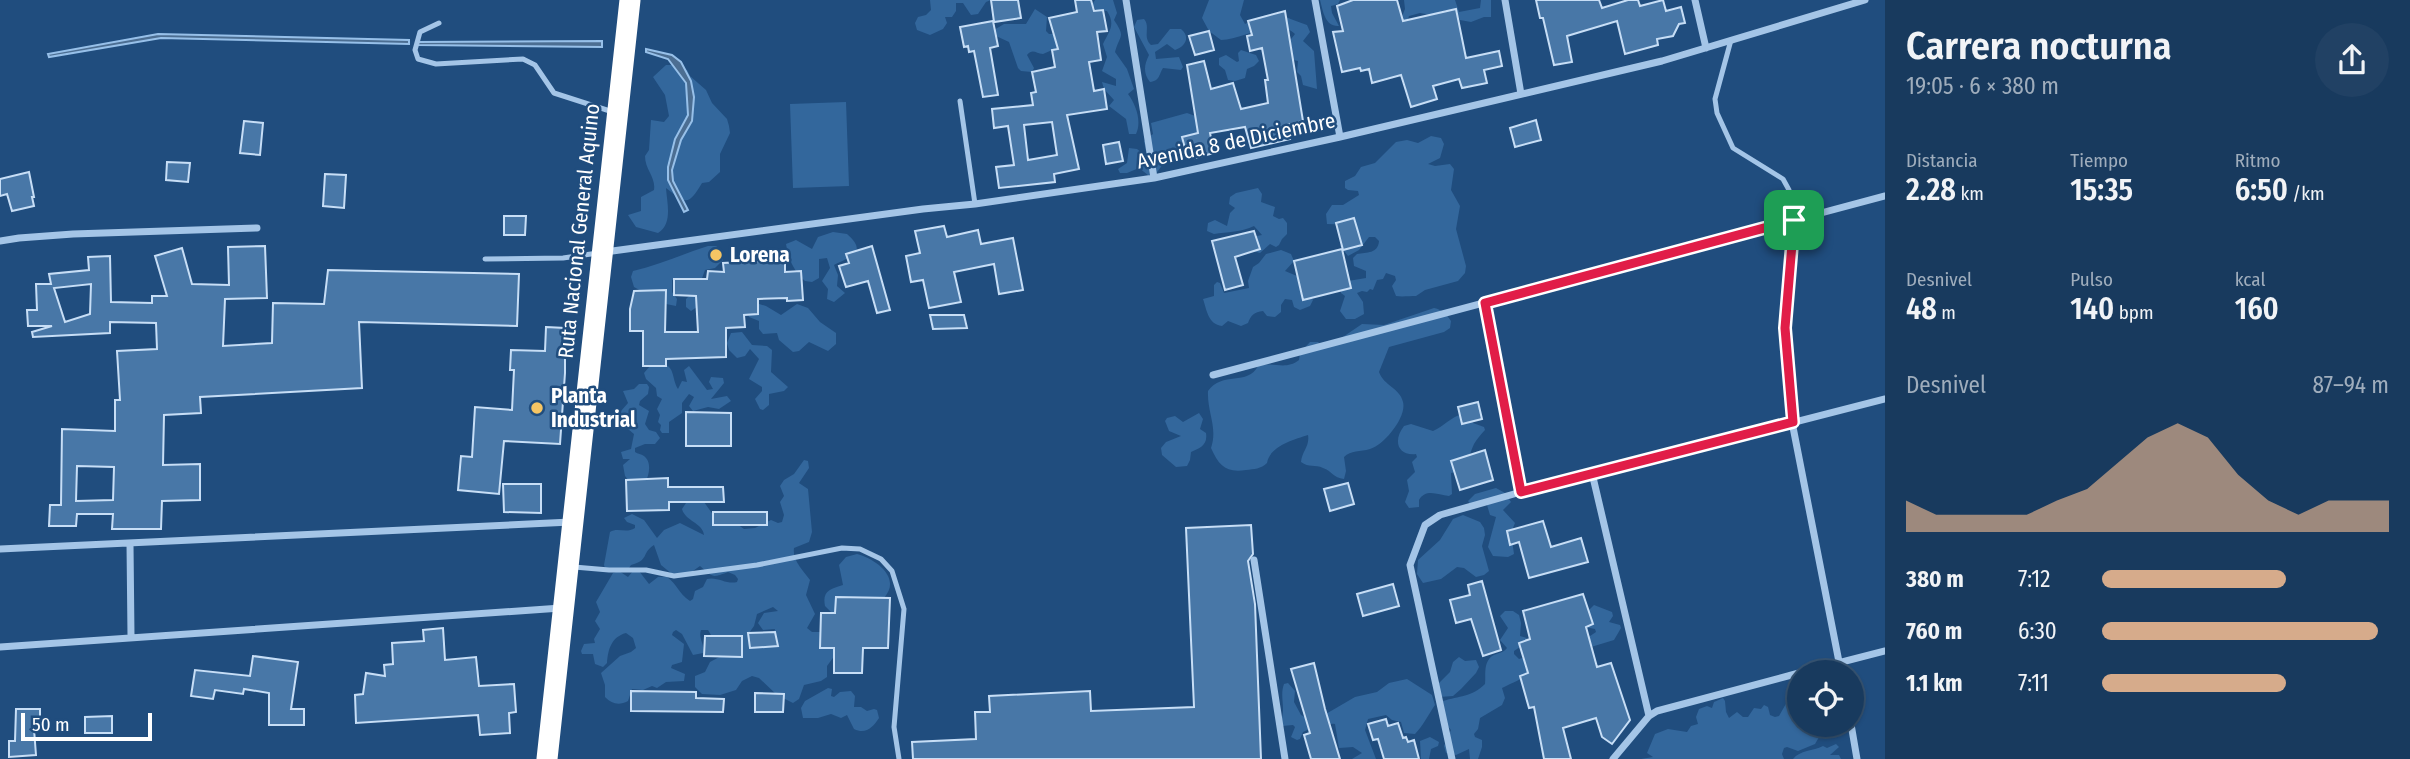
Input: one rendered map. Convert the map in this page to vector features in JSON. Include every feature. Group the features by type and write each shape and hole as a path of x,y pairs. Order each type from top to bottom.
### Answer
{"highway":[{"name":"Ruta Nacional General Aquino","path":"547,759 630,0"}],"street":[{"path":"1126,0 1154,178"},
{"path":"1315,0 1340,136"},
{"path":"1505,0 1521,94"},
{"path":"1695,0 1706,48"},
{"name":"Avenida 8 de Diciembre","path":"601,253 1154,178 1662,61 1865,0"},
{"path":"1213,375 1885,196"},
{"path":"0,241 19,237 74,234 257,228"},
{"path":"1452,759 1410,565 1425,525 1440,515 1521,492 1885,399"},
{"path":"1793,422 1838,660"},
{"path":"1592,473 1650,716"},
{"path":"0,549 572,522"},
{"path":"131,544 131,636"},
{"path":"1254,560 1286,759"},
{"path":"0,647 563,608"},
{"path":"1850,660 1885,651"},
{"path":"1613,759 1650,716 1667,708 1787,677"},
{"path":"1853,737 1857,759"}],"lane":[{"path":"439,23 420,32 415,50 418,59 436,64 523,59 535,65 555,93 617,114"},
{"path":"1731,40 1715,99 1717,113 1733,148 1783,179 1789,190 1794,220 1785,328 1793,422"},
{"path":"960,102 975,204"},
{"path":"485,259 563,258 601,253"},
{"path":"1485,303 1521,492"},
{"path":"567,567 646,570 674,576 757,565 842,548 871,553 892,571 904,609 894,727 898,759"}],"shaded area":[{"path":"930,0 991,0 986,2 978,14 971,15 963,3 956,3 956,11 952,17 945,17 947,23 943,29 930,35 917,30 915,23 918,17 931,10"},
{"path":"1095,0 1113,0 1117,13 1114,20 1121,36 1115,52 1127,69 1134,89 1128,94 1137,113 1136,134 1129,134 1126,119 1109,106 1114,100 1104,89 1102,82 1116,86 1116,79 1102,71 1107,57 1103,44 1111,28 1111,20 1107,11 1096,10 1092,5"},
{"path":"1209,0 1244,0 1240,15 1245,24 1276,14 1307,25 1310,32 1303,41 1314,51 1317,89 1303,85 1297,72 1298,61 1289,59 1288,43 1295,34 1279,27 1221,40 1209,31 1202,18"},
{"path":"1320,0 1340,0 1338,4 1331,6 1339,26 1328,21"},
{"path":"1404,0 1455,0 1459,12 1480,8 1481,0 1491,0 1491,17 1471,22 1460,20 1457,14 1446,10 1431,15 1420,13 1409,16 1406,26 1401,19 1405,9"},
{"path":"1035,9 1047,17 1046,31 1049,34 1058,29 1059,47 1043,54 1029,53 1027,55 1034,68 1032,72 1021,71 1009,42 996,36 994,30 1004,24 1026,24"},
{"path":"1144,19 1147,39 1151,45 1158,44 1170,29 1181,29 1186,35 1184,44 1179,49 1175,50 1167,44 1155,52 1156,59 1179,57 1183,67 1181,70 1163,68 1157,79 1150,82 1145,69 1149,55 1134,27 1137,20"},
{"path":"158,34 409,40 409,44 161,38 49,57 48,54"},
{"path":"602,41 602,47 418,45 418,42"},
{"path":"646,49 672,55 681,62 691,81 694,97 692,121 681,140 672,170 673,181 688,210 684,212 668,180 668,167 675,139 688,115 686,83 668,59 646,52"},
{"path":"1241,50 1256,55 1259,61 1247,69 1245,78 1228,80 1225,70 1219,65 1219,58 1226,55 1237,62"},
{"path":"666,65 687,70 706,90 712,103 727,119 730,133 720,154 720,172 709,182 702,183 690,199 683,200 666,188 667,219 658,233 636,227 628,215 641,211 641,197 654,190 645,156 649,150 651,120 664,122 669,116 665,95 653,77"},
{"path":"846,102 849,186 793,188 790,104"},
{"path":"1187,113 1201,118 1203,131 1183,139 1177,161 1163,164 1155,175 1148,175 1139,168 1120,173 1118,169 1127,163 1129,148 1137,149 1147,157 1144,141 1153,134 1151,123"},
{"path":"1431,136 1441,138 1444,144 1440,158 1428,164 1450,164 1454,169 1451,190 1460,206 1456,229 1466,266 1465,273 1458,281 1425,290 1416,296 1396,296 1392,286 1396,280 1395,276 1386,273 1383,279 1377,280 1373,290 1357,293 1363,302 1364,314 1355,319 1346,319 1340,311 1345,296 1340,287 1348,281 1366,278 1366,271 1354,266 1353,258 1357,254 1374,250 1379,241 1375,237 1369,237 1359,250 1348,256 1340,246 1356,225 1327,224 1326,214 1332,205 1343,205 1359,195 1358,191 1345,188 1345,181 1355,176 1361,167 1375,163 1396,142 1407,140 1418,143"},
{"path":"1258,188 1262,194 1261,202 1275,207 1273,216 1283,218 1287,223 1287,234 1279,245 1276,247 1270,244 1260,253 1253,251 1252,237 1262,235 1254,226 1214,234 1207,231 1208,223 1215,220 1227,226 1230,213 1235,208 1229,204 1230,197"},
{"path":"833,232 847,234 857,250 851,257 834,265 838,275 837,286 845,293 834,302 827,299 828,289 822,281 830,268 827,258 819,259 819,278 812,282 805,281 792,264 786,244 796,240 812,249 818,237"},
{"path":"708,246 716,246 722,250 723,260 715,268 705,270 701,281 700,305 691,311 686,307 686,299 691,294 688,278 672,280 676,306 666,304 660,307 634,287 631,277 633,271"},
{"path":"1281,250 1291,254 1294,261 1285,271 1297,276 1313,300 1310,306 1300,310 1294,307 1292,300 1285,299 1281,312 1275,317 1267,316 1263,311 1253,314 1248,323 1241,326 1228,321 1222,326 1214,323 1203,299 1214,296 1214,285 1220,283 1224,293 1249,288 1248,281 1253,267 1266,254"},
{"path":"756,303 781,315 797,304 808,308 820,322 836,333 836,344 828,351 809,342 799,351 793,352 779,340 777,333 763,334 759,329 759,321 749,317 748,314"},
{"path":"1434,308 1448,316 1451,321 1450,328 1389,347 1379,372 1384,381 1401,397 1402,415 1382,442 1370,449 1353,452 1344,457 1344,479 1326,469 1301,462 1308,435 1277,448 1267,463 1257,468 1239,471 1228,469 1217,459 1211,448 1213,427 1208,399 1208,391 1214,385 1220,381 1248,376 1258,366 1294,363 1299,360 1300,353 1310,342 1318,342 1323,347 1362,324 1384,325"},
{"path":"742,332 752,345 767,346 772,350 771,372 788,387 784,391 769,394 769,405 763,410 755,399 762,387 749,379 759,359 750,349 745,356 737,358 729,350 727,343 731,333"},
{"path":"659,364 671,369 678,389 682,381 687,382 684,370 689,366 707,390 713,389 709,382 711,377 723,378 724,383 711,399 727,396 731,401 719,409 708,407 693,411 689,406 694,397 689,394 682,403 682,413 669,422 669,433 662,433 657,409 662,399 657,396 656,388 646,379 644,373 650,366"},
{"path":"639,384 647,384 649,387 648,394 639,405 649,411 645,424 660,438 655,444 635,448 635,452 647,459 649,472 646,481 629,481 623,465 630,459 623,459 621,452 631,449 634,434 622,420 621,411 628,403 623,391 634,389"},
{"path":"1199,413 1203,419 1200,429 1206,433 1206,441 1191,452 1187,466 1176,467 1162,455 1161,448 1166,442 1181,436 1169,431 1165,421 1175,416 1183,422"},
{"path":"1462,414 1469,416 1473,423 1485,430 1461,469 1451,473 1452,494 1425,494 1419,500 1419,507 1409,508 1405,502 1409,491 1407,480 1415,472 1412,462 1417,457 1416,454 1401,450 1398,442 1401,431 1404,426 1411,424 1433,431"},
{"path":"804,460 808,461 809,468 799,483 808,489 812,532 809,542 794,548 794,553 810,580 806,595 815,614 807,628 812,632 821,632 838,651 827,666 827,677 804,685 799,699 793,703 777,695 759,678 752,676 742,681 736,690 720,695 702,694 695,687 695,676 705,672 710,662 723,655 708,630 701,630 703,653 693,655 682,634 676,630 672,635 684,644 682,662 672,665 671,668 685,674 684,681 666,682 657,688 652,686 643,690 632,689 628,701 622,703 605,697 601,673 620,656 636,648 633,638 626,633 621,635 611,645 607,663 603,667 595,664 593,654 582,654 581,651 584,644 595,643 594,639 600,629 595,621 600,612 596,602 613,573 619,571 628,577 633,571 639,571 649,584 658,577 667,577 690,601 695,591 703,587 707,579 733,583 738,579 728,572 713,576 700,566 690,573 672,574 661,565 654,545 641,561 629,568 605,568 610,532 635,528 635,525 624,518 632,514 644,520 657,538 664,530 680,523 704,535 701,528 682,509 690,497 699,495 714,516 744,529 755,528 771,520 782,522 784,515 780,502 784,496 780,486 794,474","holes":["773,607 778,611 764,613 758,623 763,630 775,629 776,643 749,633 757,614"]},
{"path":"1496,488 1505,493 1511,502 1503,510 1515,523 1511,533 1514,554 1508,557 1493,556 1488,547 1496,517 1490,515 1487,505 1470,504 1468,501 1475,494"},
{"path":"1463,515 1480,522 1484,528 1482,546 1489,571 1476,577 1464,568 1457,567 1441,579 1423,583 1417,574 1418,560 1440,540 1453,519"},
{"path":"857,554 872,560 884,570 890,583 889,591 884,598 833,614 825,606 826,594 843,585 839,565 846,557"},
{"path":"1594,605 1612,612 1613,616 1609,622 1620,625 1621,628 1614,640 1591,647 1587,638 1596,632 1595,629 1585,627 1586,613"},
{"path":"1505,611 1513,611 1519,615 1520,636 1527,638 1514,654 1519,659 1530,656 1528,670 1522,678 1502,688 1505,698 1502,705 1480,718 1474,734 1482,740 1478,759 1470,759 1469,749 1456,755 1446,753 1444,746 1451,730 1444,722 1443,701 1470,694 1485,684 1489,659 1507,648 1500,640 1508,628 1500,616"},
{"path":"1459,657 1465,661 1476,660 1479,667 1476,673 1453,696 1439,697 1438,684 1450,672 1453,662"},
{"path":"1407,679 1432,695 1435,705 1415,734 1404,733 1401,722 1386,715 1368,719 1365,730 1376,759 1352,759 1362,753 1353,747 1339,748 1335,724 1307,730 1297,740 1291,737 1295,727 1282,726 1280,722 1284,684 1288,683 1295,691 1294,702 1301,715 1319,718 1355,697 1377,692 1389,683"},
{"path":"828,688 832,689 831,696 834,697 840,692 851,691 855,696 854,707 867,711 877,710 879,718 872,727 862,731 854,729 847,715 841,718 831,714 818,718 803,718 801,708 805,701"},
{"path":"1723,698 1729,718 1737,712 1748,717 1754,708 1761,709 1764,705 1768,707 1770,715 1779,716 1787,702 1787,737 1819,737 1815,744 1798,751 1784,748 1784,759 1641,759 1653,757 1647,753 1655,734 1668,729 1687,732 1691,726 1698,724 1696,717 1699,709 1707,706 1712,708 1714,702"},
{"path":"1430,737 1439,742 1438,746 1431,749 1429,759 1421,759 1420,741"},
{"path":"1836,744 1839,747 1830,755 1839,755 1841,759 1793,759 1803,752"}],"building":[{"path":"991,0 1018,0 1021,18 994,22"},
{"path":"1075,0 1091,0 1094,11 1103,10 1107,31 1097,32 1101,60 1089,62 1094,91 1104,89 1107,109 1067,115 1079,169 1054,174 1055,182 999,188 996,167 1014,165 1008,126 994,128 992,109 1033,105 1031,93 1036,92 1032,72 1055,67 1052,50 1058,49 1049,18 1077,12","holes":["1052,122 1057,155 1028,160 1024,125"]},
{"path":"1353,0 1397,0 1403,21 1456,9 1466,58 1499,51 1502,66 1484,70 1487,83 1462,88 1459,79 1433,86 1437,99 1411,107 1401,75 1372,83 1369,69 1342,72 1333,32 1343,31 1337,6"},
{"path":"1536,0 1599,0 1602,8 1628,0 1638,0 1640,6 1663,0 1666,11 1681,7 1685,23 1679,24 1673,36 1657,39 1658,45 1625,54 1617,21 1567,36 1572,62 1554,65"},
{"path":"1285,11 1303,121 1287,125 1290,139 1251,148 1245,127 1210,133 1214,153 1195,158 1194,150 1186,152 1182,137 1198,133 1187,65 1204,61 1211,89 1233,83 1241,109 1268,103 1265,80 1268,80 1262,48 1250,51 1247,36 1252,35 1248,21"},
{"path":"993,21 998,46 990,48 998,95 983,97 974,51 969,52 968,46 964,47 960,27"},
{"path":"1209,31 1214,50 1195,55 1189,36"},
{"path":"1536,120 1541,140 1515,147 1510,128"},
{"path":"244,121 263,123 260,155 240,153"},
{"path":"1119,142 1123,161 1106,164 1103,145"},
{"path":"167,162 190,163 188,182 166,180"},
{"path":"29,172 34,206 12,211 7,194 0,196 0,179"},
{"path":"325,174 346,175 344,208 323,206"},
{"path":"504,216 526,216 525,235 504,235"},
{"path":"1354,218 1362,245 1343,250 1336,223"},
{"path":"944,226 947,237 978,230 981,244 1013,238 1023,290 999,294 994,264 954,272 961,302 929,308 923,280 911,282 906,256 920,253 915,231"},
{"path":"1254,231 1260,249 1235,257 1243,285 1225,290 1212,241"},
{"path":"265,246 267,298 225,299 223,346 272,343 273,303 324,304 328,270 519,274 517,326 359,322 362,388 200,397 201,413 164,415 163,465 200,464 200,500 162,501 161,529 112,529 113,514 77,514 76,526 49,526 50,505 61,505 62,429 115,431 115,400 120,400 117,351 157,349 156,323 110,322 110,333 33,337 32,332 52,326 28,326 27,310 37,310 36,284 51,284 49,274 89,270 88,257 110,256 111,302 152,303 152,296 167,296 155,256 182,248 192,284 229,285 228,247","holes":["91,284 90,314 65,322 54,288","77,466 114,467 113,500 76,501"]},
{"path":"872,246 890,310 877,313 868,281 846,287 839,266 849,263 846,254"},
{"path":"1342,249 1351,288 1303,300 1294,261"},
{"path":"785,260 785,272 801,271 803,300 758,299 758,314 744,315 745,327 726,328 726,357 666,359 666,366 643,366 643,331 630,331 630,309 634,291 666,290 665,332 698,332 696,296 674,295 674,279 707,279 708,271 724,272 723,263"},
{"path":"930,315 964,315 967,328 933,329"},
{"path":"546,327 565,328 560,444 504,441 499,494 458,490 461,456 472,457 475,407 512,410 514,370 510,370 511,350 545,351"},
{"path":"1478,402 1482,419 1462,424 1458,407"},
{"path":"686,412 731,413 731,446 686,446"},
{"path":"1485,450 1493,480 1460,490 1451,461"},
{"path":"668,478 668,487 723,487 724,502 669,502 669,510 627,511 626,480"},
{"path":"1348,483 1354,504 1330,511 1324,489"},
{"path":"503,484 541,484 541,513 504,512"},
{"path":"713,512 767,512 767,525 713,525"},
{"path":"1543,521 1551,547 1581,538 1588,562 1529,578 1519,542 1510,545 1507,531"},
{"path":"1251,525 1253,554 1248,561 1255,604 1261,759 913,759 912,742 976,739 975,712 990,712 989,696 1090,691 1091,711 1194,707 1186,528"},
{"path":"1482,581 1501,650 1483,656 1471,619 1456,623 1450,600 1470,595 1468,585"},
{"path":"1393,584 1399,606 1363,616 1357,594"},
{"path":"1583,594 1593,624 1586,627 1597,667 1611,663 1630,720 1612,744 1602,737 1596,718 1563,728 1571,759 1544,759 1534,707 1529,708 1520,676 1528,673 1519,643 1530,639 1523,611"},
{"path":"836,597 890,598 888,648 863,648 862,673 834,673 834,648 820,648 821,613 835,613"},
{"path":"443,628 445,660 476,657 479,686 514,684 516,712 509,713 510,733 480,735 478,715 356,723 355,695 363,694 366,673 385,676 384,665 393,664 392,643 424,641 423,630"},
{"path":"775,632 778,646 750,648 748,633"},
{"path":"705,636 742,636 742,657 704,656"},
{"path":"253,656 298,662 291,709 304,709 304,725 269,725 269,693 244,689 243,694 215,690 213,699 191,696 195,670 250,676"},
{"path":"1314,663 1340,759 1311,759 1304,735 1310,733 1291,669"},
{"path":"631,691 696,692 696,698 724,699 723,712 631,711"},
{"path":"755,693 784,694 783,712 755,712"},
{"path":"16,709 40,709 40,729 34,729 36,755 9,757 9,741 15,741"},
{"path":"112,716 112,733 85,733 85,717"},
{"path":"1386,719 1388,726 1398,723 1403,738 1406,737 1408,742 1414,740 1419,759 1384,759 1378,739 1373,740 1368,724"}],"place":[{"name":"Lorena","path":"716,255"},
{"name":"Planta Industrial","path":"537,408"}],"route":[{"path":"1794,220 1785,328 1793,422 1521,492 1485,303 1794,220"}]}
